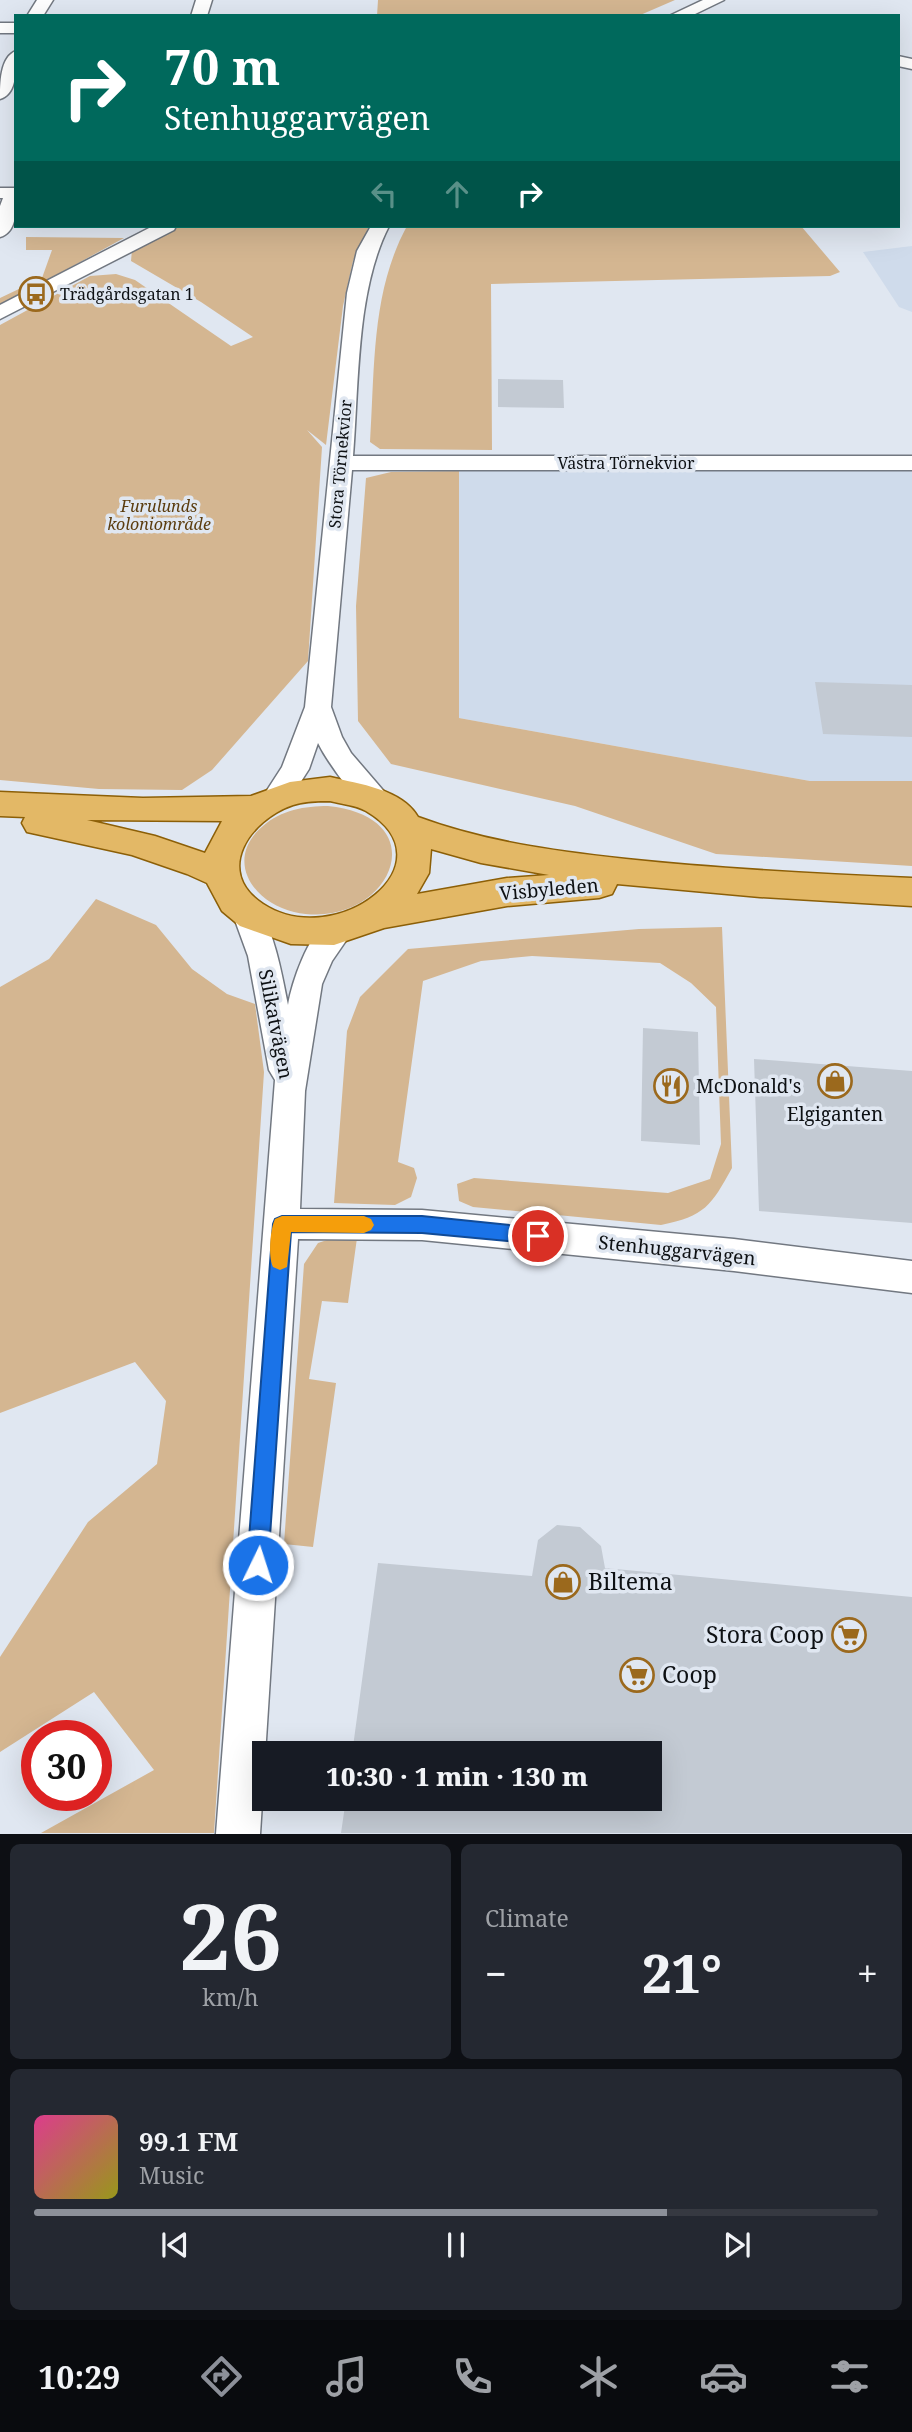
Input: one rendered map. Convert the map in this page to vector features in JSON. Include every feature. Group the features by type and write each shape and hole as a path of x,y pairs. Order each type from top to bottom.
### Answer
{"main road":[{"path":"0,804 143,810 266,803 297,792 330,789 361,795 393,814 414,845 415,867 405,888 398,898 377,915 340,929 314,932 289,929 266,923 247,912 230,895 222,875 221,864 225,843 238,824 266,803"},
{"name":"Visbyleden","path":"393,814 470,849 514,858 723,882 912,892"},
{"path":"0,815 152,846 195,861 222,875"},
{"name":"Visbyleden","path":"377,915 507,892 622,884 723,882"}],"street":[{"path":"682,14 700,6 718,6"},
{"path":"0,94 14,60"},
{"path":"0,231 11,199"},
{"path":"0,313 163,228"},
{"name":"Stora Törnekvior","path":"318,707 357,293 367,251 379,228"},
{"name":"Västra Törnekvior","path":"340,463 912,463"},
{"path":"266,803 295,769 318,707"},
{"path":"318,707 326,736 337,755 393,814"},
{"name":"Silikatvägen","path":"247,912 270,986 289,1091"},
{"name":"Silikatvägen","path":"289,1091 307,984 319,956 340,929"},
{"path":"238,1833 282,1224 289,1091"},
{"name":"Stenhuggarvägen","path":"282,1224 422,1224 734,1255 912,1277"}],"shaded area":[{"path":"912,246 912,312 899,307 863,252"},
{"path":"912,468 912,781 810,781 459,718 459,471"}],"green space":[{"path":"378,0 675,0 643,14 377,14"},
{"name":"Furulunds koloniområde","path":"175,228 368,228 353,261 343,306 326,445 307,430 322,447 308,661 212,770 182,790 99,789 0,780 0,325 90,276 116,274 135,280 231,346 253,337 201,302 131,261 132,250"},
{"path":"406,228 803,228 840,272 830,276 491,284 492,450 380,449 370,442 374,359 381,304 395,251"},
{"path":"26,237 124,238 0,306 0,298 42,278 52,250 26,250"},
{"path":"459,471 459,718 810,781 912,781 912,866 716,854 575,806 391,764 358,721 356,606 366,478 391,472"},
{"path":"328,806 363,815 384,831 392,850 389,871 376,891 355,906 327,914 294,912 279,907 255,889 248,878 245,852 251,839 263,826 285,813 302,808"},
{"path":"96,899 156,925 192,969 227,994 255,1004 264,1072 214,1833 41,1833 80,1811 112,1811 112,1793 154,1770 94,1692 50,1720 21,1720 21,1739 0,1752 0,1657 88,1522 157,1464 166,1401 135,1362 0,1413 0,987 49,959"},
{"path":"722,927 732,1168 712,1200 697,1213 661,1225 473,1207 459,1201 457,1184 474,1178 668,1193 710,1179 721,1144 716,1007 691,983 660,963 532,956 481,961 423,981 398,1162 414,1168 417,1178 411,1197 395,1205 334,1203 347,1031 360,997 408,949 639,929"},
{"path":"336,1237 357,1238 348,1303 322,1301 309,1379 336,1383 313,1547 284,1544 304,1264 318,1243"}],"building":[{"path":"498,379 563,380 564,408 498,407"},
{"path":"815,682 912,685 912,737 823,734"},
{"name":"McDonald's","path":"643,1028 698,1032 700,1145 641,1141"},
{"path":"754,1059 912,1071 912,1223 759,1211"},
{"name":"Coop","path":"557,1525 580,1527 601,1546 605,1568 912,1597 912,1833 341,1833 344,1811 662,1811 662,1741 354,1741 378,1563 532,1576 538,1540"}],"slow traffic":[{"path":"280,1261 282,1224 364,1225"}],"place":[{"name":"Trädgårdsgatan 1","path":"36,294"},
{"name":"Elgiganten","path":"835,1081"},
{"name":"McDonald's","path":"671,1086"},
{"name":"Biltema","path":"563,1582"},
{"name":"Stora Coop","path":"849,1635"},
{"name":"Coop","path":"637,1675"}],"route":[{"path":"258,1565 282,1224 422,1224 538,1236"}]}
